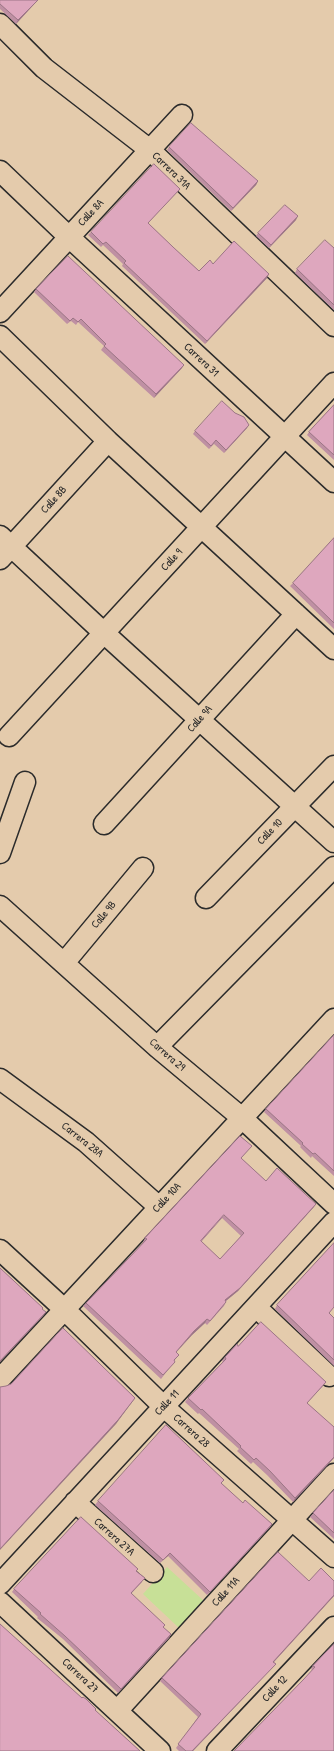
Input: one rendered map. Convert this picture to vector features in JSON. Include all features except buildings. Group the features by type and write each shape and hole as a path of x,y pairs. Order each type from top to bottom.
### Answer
{"street":[{"name":"Carrera 31A","path":"0,24 44,68 150,150 334,326"},
{"name":"Calle 8A","path":"0,312 182,116"},
{"name":"Carrera 31","path":"0,171 69,237 334,482"},
{"path":"0,336 108,441 334,649"},
{"name":"Calle 9","path":"10,736 334,383"},
{"name":"Calle 8B","path":"4,548 108,441"},
{"path":"4,548 104,634 334,842"},
{"name":"Calle 9A","path":"104,824 296,614"},
{"name":"Calle 10","path":"206,898 334,766"},
{"path":"0,853 25,782"},
{"path":"157,1046 334,867"},
{"name":"Calle 9B","path":"64,963 143,868"},
{"name":"Carrera 29","path":"0,906 157,1046 242,1118 334,1204"},
{"name":"Calle 10A","path":"0,1379 334,1018"},
{"name":"Carrera 28A","path":"0,1079 86,1142 159,1207"},
{"name":"Calle 11","path":"0,1584 334,1222"},
{"name":"Carrera 28","path":"0,1250 64,1309 164,1407 334,1557"},
{"path":"256,1307 329,1376"},
{"name":"Calle 11A","path":"117,1711 334,1474"},
{"name":"Carrera 27A","path":"75,1502 153,1572"},
{"name":"Carrera 27","path":"0,1602 160,1751"},
{"name":"Calle 12","path":"217,1751 334,1627"}],"green space":[{"path":"167,1567 204,1601 179,1628 143,1594"}]}
